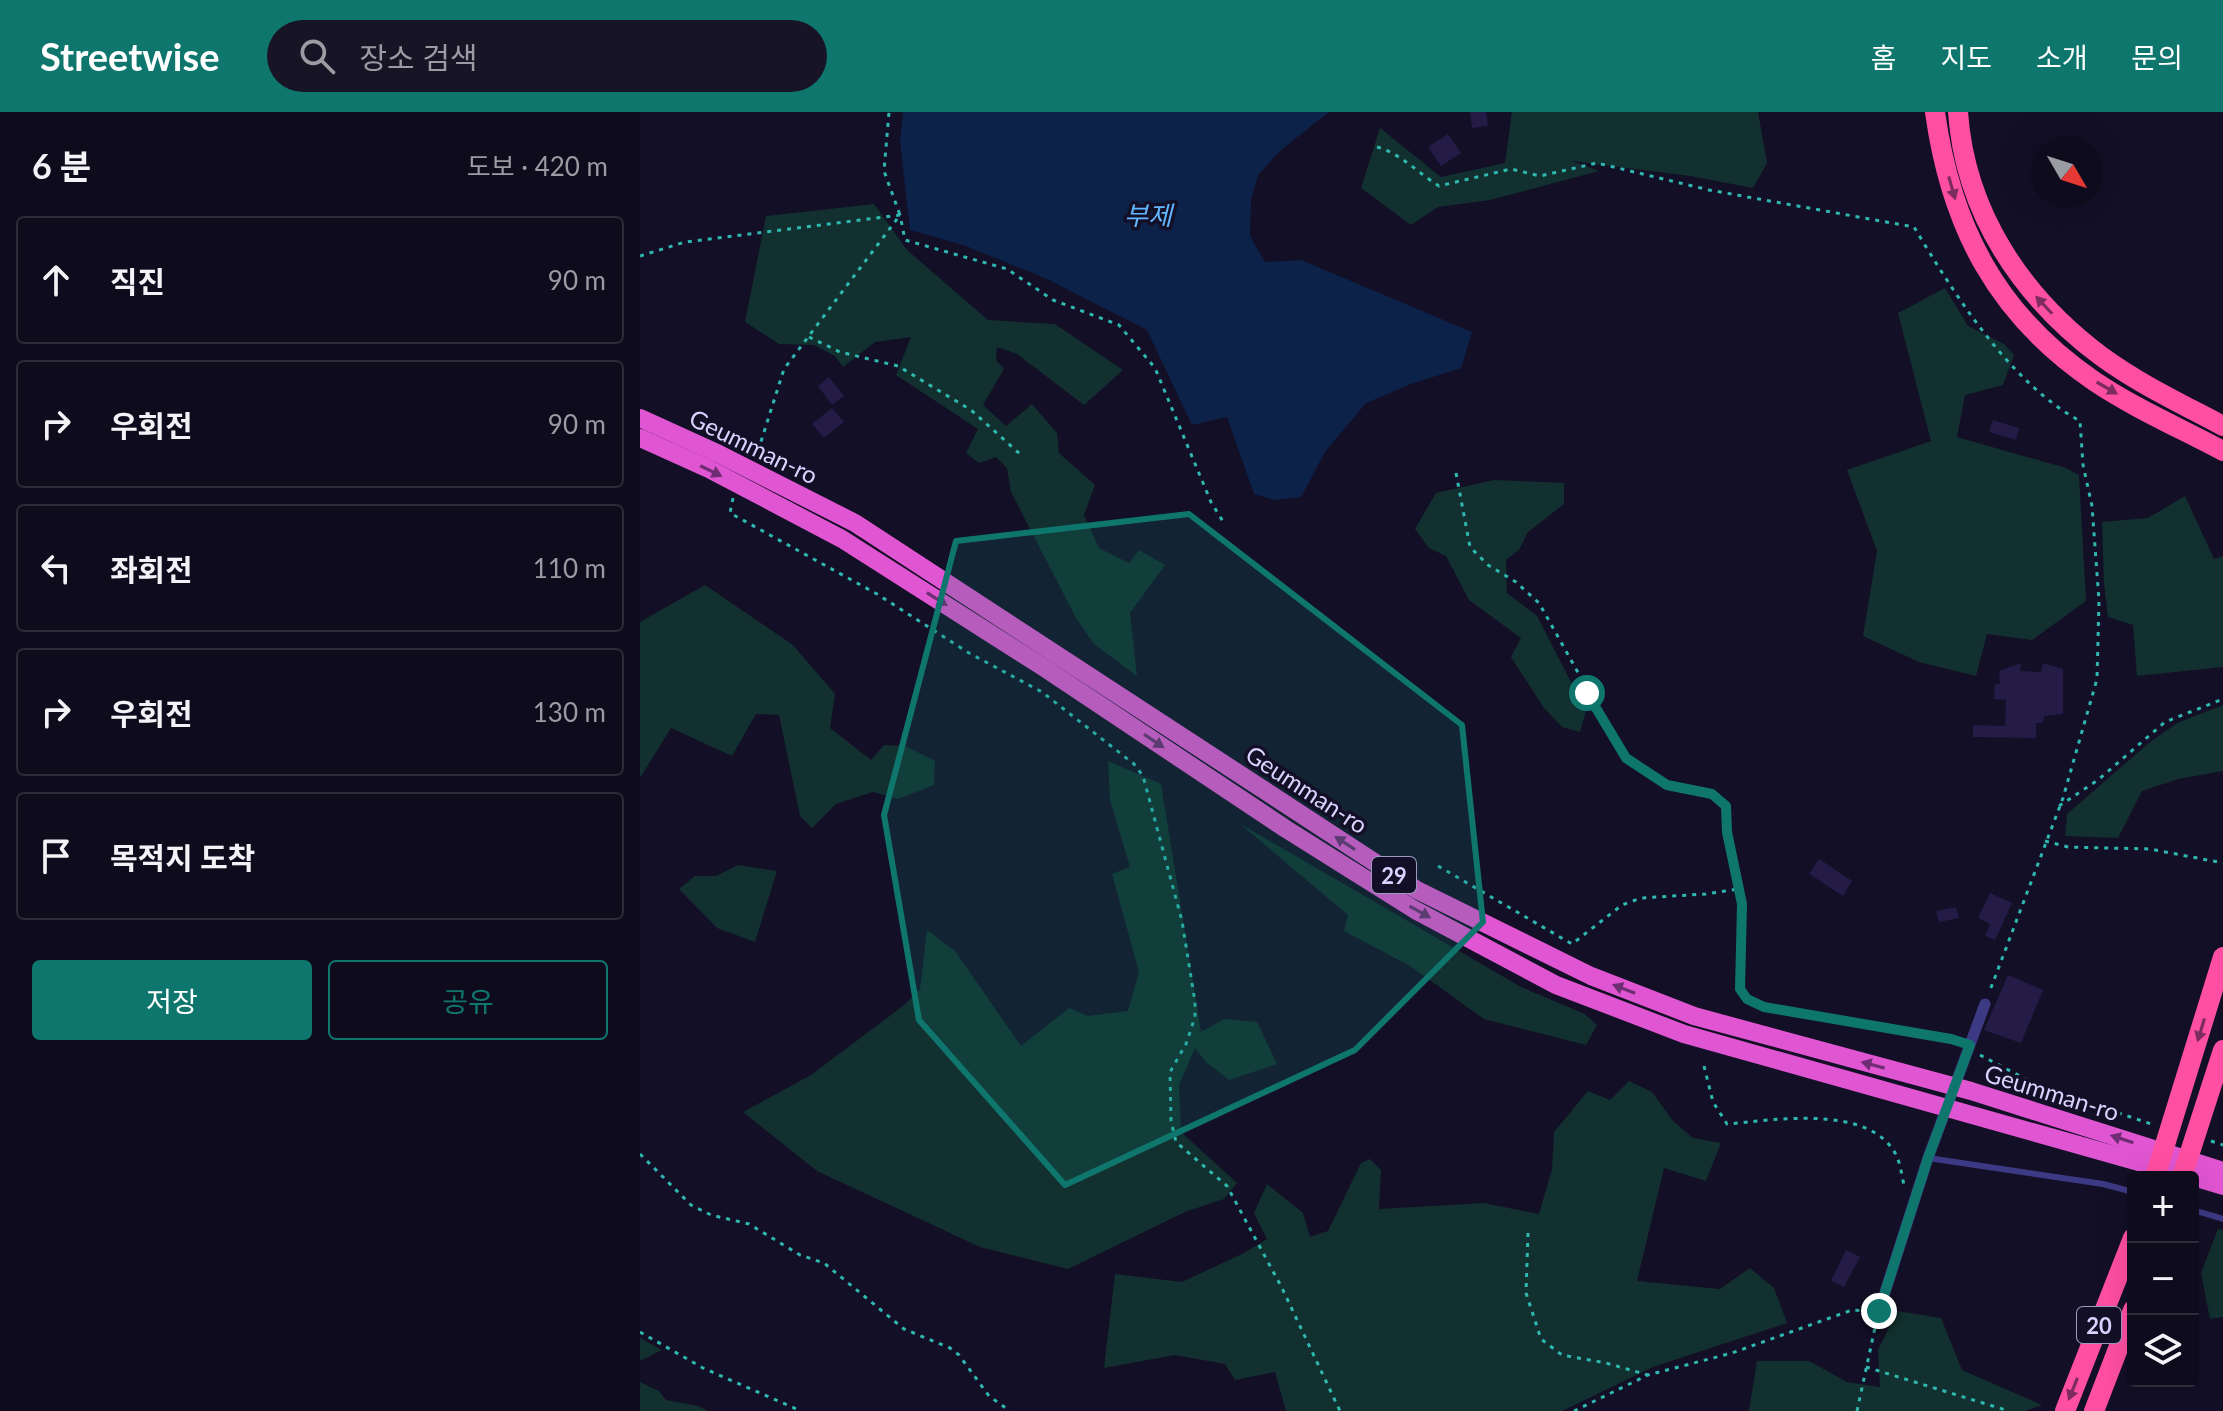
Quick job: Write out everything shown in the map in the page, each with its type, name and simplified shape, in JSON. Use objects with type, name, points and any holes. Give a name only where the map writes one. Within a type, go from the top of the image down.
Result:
[{"type":"highway","points":[[1935,112],[1940,148],[1974,249],[1994,284],[2024,322],[2095,381],[2223,451]]},
{"type":"highway","points":[[1958,112],[1959,132],[1972,187],[1990,231],[2011,266],[2043,305],[2103,357],[2223,426]]},
{"type":"highway","name":"Geumman-ro","points":[[640,418],[855,523],[1417,890],[1591,976],[1694,1016],[1971,1091],[2223,1171]]},
{"type":"highway","name":"Geumman-ro","points":[[640,438],[709,469],[842,539],[1043,667],[1299,838],[1415,910],[1556,985],[1684,1034],[2171,1171]]},
{"type":"highway","points":[[2157,1171],[2223,957]]},
{"type":"highway","points":[[2184,1171],[2213,1100],[2223,1050]]},
{"type":"highway","name":"Geumman-ro","points":[[2199,1179],[2223,1186]]},
{"type":"highway","name":"20","points":[[2065,1411],[2131,1243]]},
{"type":"highway","name":"20","points":[[2094,1411],[2131,1315]]},
{"type":"street","points":[[1879,1311],[1934,1140],[1985,1004]]},
{"type":"lane","points":[[1928,1158],[2103,1184],[2127,1190]]},
{"type":"lane","points":[[2199,1212],[2223,1219]]},
{"type":"path","points":[[889,112],[884,171],[900,215],[905,240],[1007,269],[1053,300],[1119,325],[1155,368],[1211,502],[1224,523]]},
{"type":"path","points":[[1377,147],[1394,152],[1413,170],[1439,186],[1511,169],[1540,176],[1597,163],[1709,190],[1914,227],[1954,294],[2001,353],[2056,408],[2080,421],[2083,465],[2092,506],[2099,601],[2097,679],[2059,806],[1985,1004]]},
{"type":"path","points":[[640,256],[685,242],[900,215]]},
{"type":"path","points":[[758,451],[784,369],[900,215]]},
{"type":"path","points":[[809,337],[840,352],[898,366],[971,410],[1020,454]]},
{"type":"path","points":[[1456,473],[1470,547],[1488,565],[1516,582],[1539,603],[1626,758],[1667,785],[1712,794],[1726,806],[1727,832],[1742,904],[1740,989],[1747,999],[1764,1007],[1951,1039],[1970,1045],[1986,1060],[2039,1086],[2166,1128]]},
{"type":"path","points":[[734,496],[730,513],[877,594],[969,653],[1042,692],[1134,764],[1143,776],[1182,921],[1195,1002],[1195,1017],[1186,1044],[1170,1072],[1171,1121],[1176,1142],[1227,1186],[1282,1288],[1340,1411]]},
{"type":"path","points":[[2059,806],[2098,780],[2165,722],[2223,699]]},
{"type":"path","points":[[2045,841],[2068,847],[2150,849],[2223,863]]},
{"type":"path","points":[[1438,866],[1572,944],[1622,905],[1641,898],[1738,889]]},
{"type":"path","points":[[1704,1066],[1713,1102],[1727,1124],[1816,1117],[1872,1130],[1896,1153],[1910,1212]]},
{"type":"path","points":[[2209,1141],[2223,1145]]},
{"type":"path","points":[[640,1154],[691,1205],[711,1215],[749,1224],[800,1255],[824,1263],[904,1329],[950,1348],[959,1355],[989,1396],[1010,1411]]},
{"type":"path","points":[[1528,1233],[1526,1293],[1541,1339],[1562,1355],[1648,1375]]},
{"type":"path","points":[[1574,1411],[1648,1375],[1732,1353],[1852,1310],[1879,1311],[1857,1411]]},
{"type":"path","points":[[640,1332],[703,1368],[801,1411]]},
{"type":"path","points":[[1866,1367],[2009,1411]]},
{"type":"highlighted area","points":[[1189,514],[1462,725],[1483,922],[1355,1050],[1065,1185],[919,1020],[884,815],[956,541]]},
{"type":"green space","points":[[1512,112],[1758,112],[1767,163],[1753,188],[1690,176],[1572,161],[1599,171],[1490,200],[1438,207],[1411,225],[1361,188],[1380,128],[1441,177],[1505,163]]},
{"type":"green space","points":[[874,204],[907,250],[988,320],[1055,324],[1123,370],[1084,405],[1017,354],[997,347],[996,360],[1004,369],[983,405],[1006,426],[1032,404],[1057,433],[1059,453],[1095,485],[1084,515],[1099,548],[1129,563],[1139,550],[1165,565],[1130,613],[1137,676],[1094,644],[1076,618],[1011,492],[1007,468],[996,457],[979,463],[966,453],[978,429],[896,375],[911,337],[875,342],[843,367],[835,356],[814,345],[779,344],[745,322],[766,216]]},
{"type":"green space","points":[[1945,288],[1968,326],[2004,344],[2014,355],[2003,385],[1965,395],[1957,437],[2066,468],[2079,475],[2086,601],[2032,640],[1987,634],[1976,676],[1919,662],[1863,636],[1877,551],[1847,470],[1931,441],[1898,313]]},
{"type":"green space","points":[[1494,480],[1564,483],[1564,504],[1528,532],[1519,550],[1506,560],[1507,593],[1537,616],[1586,711],[1580,732],[1562,727],[1544,708],[1511,657],[1521,638],[1469,600],[1446,556],[1429,548],[1415,529],[1436,493]]},
{"type":"green space","points":[[2185,496],[2214,559],[2223,556],[2223,667],[2137,676],[2133,625],[2108,617],[2102,522],[2148,518]]},
{"type":"green space","points":[[705,585],[793,645],[835,694],[830,728],[871,760],[884,745],[905,746],[935,761],[934,785],[898,799],[873,792],[836,804],[812,828],[800,816],[779,715],[756,714],[732,756],[671,728],[640,778],[640,622]]},
{"type":"green space","points":[[2223,705],[2223,771],[2178,779],[2142,791],[2118,838],[2065,836],[2067,814],[2149,743],[2177,723]]},
{"type":"green space","points":[[1108,761],[1161,784],[1201,1032],[1224,1019],[1257,1022],[1277,1064],[1229,1080],[1207,1063],[1195,1048],[1179,1085],[1181,1132],[1237,1183],[1224,1199],[1185,1212],[1068,1269],[980,1247],[817,1171],[743,1112],[811,1075],[903,1006],[920,989],[927,930],[955,951],[1021,1046],[1069,1008],[1088,1016],[1128,1011],[1139,972],[1112,874],[1130,867],[1110,800]]},
{"type":"green space","points":[[1239,823],[1521,987],[1585,1014],[1597,1025],[1586,1045],[1484,1019],[1410,966],[1344,931],[1348,915]]},
{"type":"green space","points":[[738,865],[777,871],[755,942],[717,928],[679,889],[695,876],[716,876]]},
{"type":"green space","points":[[1629,1081],[1652,1092],[1673,1121],[1693,1138],[1721,1143],[1706,1181],[1664,1168],[1637,1281],[1720,1289],[1750,1268],[1774,1288],[1787,1323],[1653,1367],[1562,1411],[1286,1411],[1275,1372],[1235,1380],[1225,1364],[1175,1355],[1104,1368],[1115,1274],[1182,1282],[1244,1253],[1267,1239],[1254,1213],[1267,1184],[1303,1213],[1310,1237],[1328,1231],[1361,1163],[1370,1159],[1381,1170],[1379,1209],[1484,1203],[1539,1214],[1552,1169],[1554,1132],[1588,1091],[1610,1100]]},
{"type":"green space","points":[[2218,1229],[2223,1230],[2223,1317],[2210,1319],[2201,1273]]},
{"type":"green space","points":[[1897,1311],[1941,1318],[1962,1370],[2042,1405],[2025,1411],[1749,1411],[1757,1361],[1809,1361],[1847,1382],[1880,1387],[1878,1350]]},
{"type":"green space","points":[[640,1338],[662,1350],[640,1361]]},
{"type":"green space","points":[[640,1382],[659,1391],[666,1400],[708,1411],[640,1411]]},
{"type":"water","name":"부제","points":[[903,112],[1329,112],[1281,150],[1258,175],[1251,200],[1250,236],[1265,262],[1301,260],[1472,332],[1461,368],[1366,403],[1325,452],[1301,497],[1274,500],[1254,494],[1227,417],[1192,425],[1147,330],[1047,279],[966,246],[910,230],[900,141]]},
{"type":"building","points":[[1470,112],[1486,112],[1488,126],[1472,128]]},
{"type":"building","points":[[1448,134],[1461,153],[1441,166],[1428,147]]},
{"type":"building","points":[[829,377],[844,396],[832,405],[818,386]]},
{"type":"building","points":[[832,408],[844,422],[824,438],[812,424]]},
{"type":"building","points":[[1993,420],[2019,428],[2016,440],[1989,432]]},
{"type":"building","points":[[2021,663],[2020,671],[2041,672],[2043,663],[2063,669],[2063,714],[2044,716],[2043,723],[2036,723],[2036,738],[1973,737],[1973,725],[2005,726],[2006,700],[1994,699],[1995,684],[2000,684],[1999,671]]},
{"type":"building","points":[[1819,859],[1852,881],[1843,896],[1809,874]]},
{"type":"building","points":[[1990,893],[2012,903],[1995,940],[1985,936],[1990,924],[1978,918]]},
{"type":"building","points":[[1956,907],[1959,918],[1939,922],[1936,911]]},
{"type":"building","points":[[2008,975],[2043,990],[2021,1043],[1984,1030]]},
{"type":"building","points":[[1846,1250],[1860,1257],[1844,1287],[1831,1281]]},
{"type":"route","points":[[1587,693],[1626,758],[1667,785],[1712,794],[1726,806],[1727,832],[1742,904],[1740,989],[1747,999],[1764,1007],[1951,1039],[1970,1045],[1928,1158],[1879,1311]]}]
